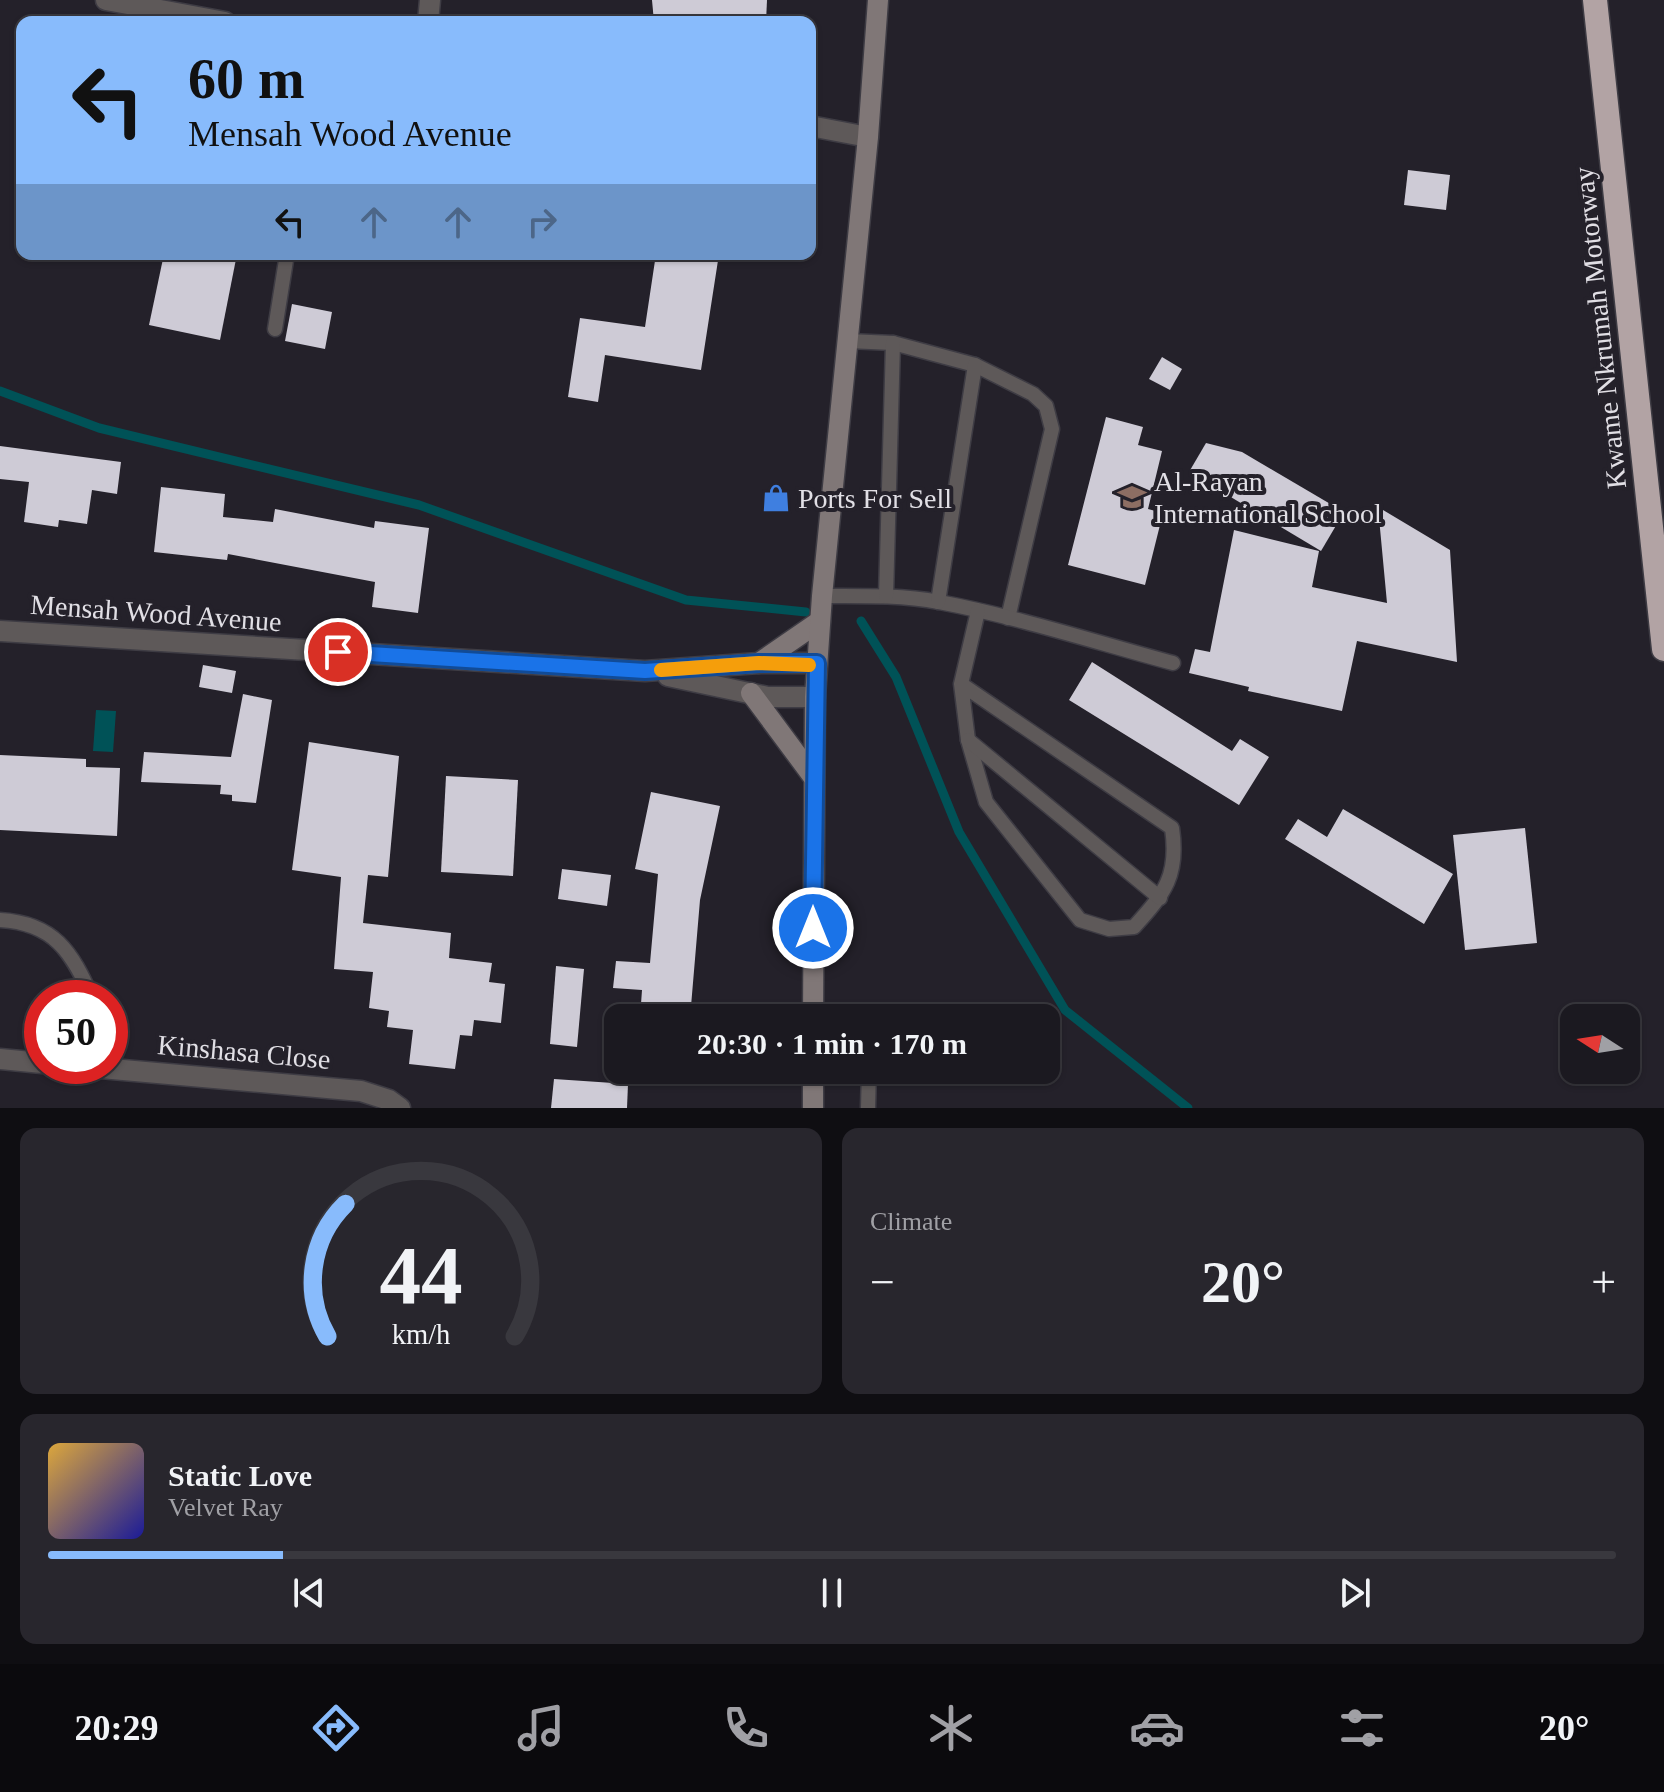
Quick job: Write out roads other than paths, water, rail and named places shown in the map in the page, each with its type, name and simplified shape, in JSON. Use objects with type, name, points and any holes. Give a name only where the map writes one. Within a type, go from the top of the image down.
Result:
[{"type":"highway","name":"Kwame Nkrumah Motorway","points":[[1595,0],[1664,649]]},
{"type":"main road","points":[[813,1004],[817,663],[868,137],[878,0]]},
{"type":"main road","points":[[759,663],[820,621]]},
{"type":"main road","points":[[751,693],[814,778]]},
{"type":"main road","points":[[813,1084],[813,1108]]},
{"type":"street","points":[[106,0],[193,16]]},
{"type":"street","points":[[816,127],[868,137]]},
{"type":"street","name":"Mensah Wood Avenue","points":[[0,631],[645,671],[759,663],[817,663]]},
{"type":"street","name":"Mensah Wood Avenue","points":[[645,671],[768,697],[815,697]]},
{"type":"street","points":[[0,1059],[24,1061]]},
{"type":"street","name":"Kinshasa Close","points":[[128,1069],[361,1091],[389,1100],[400,1108]]},
{"type":"lane","points":[[275,329],[286,260]]},
{"type":"lane","points":[[848,341],[893,343],[975,365],[1033,394],[1046,406],[1052,429],[1008,618]]},
{"type":"lane","points":[[886,596],[893,343]]},
{"type":"lane","points":[[938,602],[975,365]]},
{"type":"lane","points":[[822,596],[886,596],[938,602],[1173,663]]},
{"type":"lane","points":[[961,684],[1172,828],[1176,858],[1160,898],[1134,927],[1109,929],[1080,920],[986,802],[968,740],[961,684],[978,611]]},
{"type":"lane","points":[[968,740],[1160,898]]},
{"type":"lane","points":[[0,920],[25,921],[50,933],[77,964],[84,980]]},
{"type":"lane","points":[[868,1108],[869,1084]]},
{"type":"water","points":[[96,710],[116,711],[113,752],[93,751]]},
{"type":"waterway","points":[[0,391],[99,428],[419,505],[686,600],[806,612]]},
{"type":"waterway","points":[[861,621],[896,677],[959,832],[1065,1010],[1188,1108]]},
{"type":"place","name":"Al-Rayan International School","points":[[1132,497]]},
{"type":"place","name":"Ports For Sell","points":[[776,498]]}]
